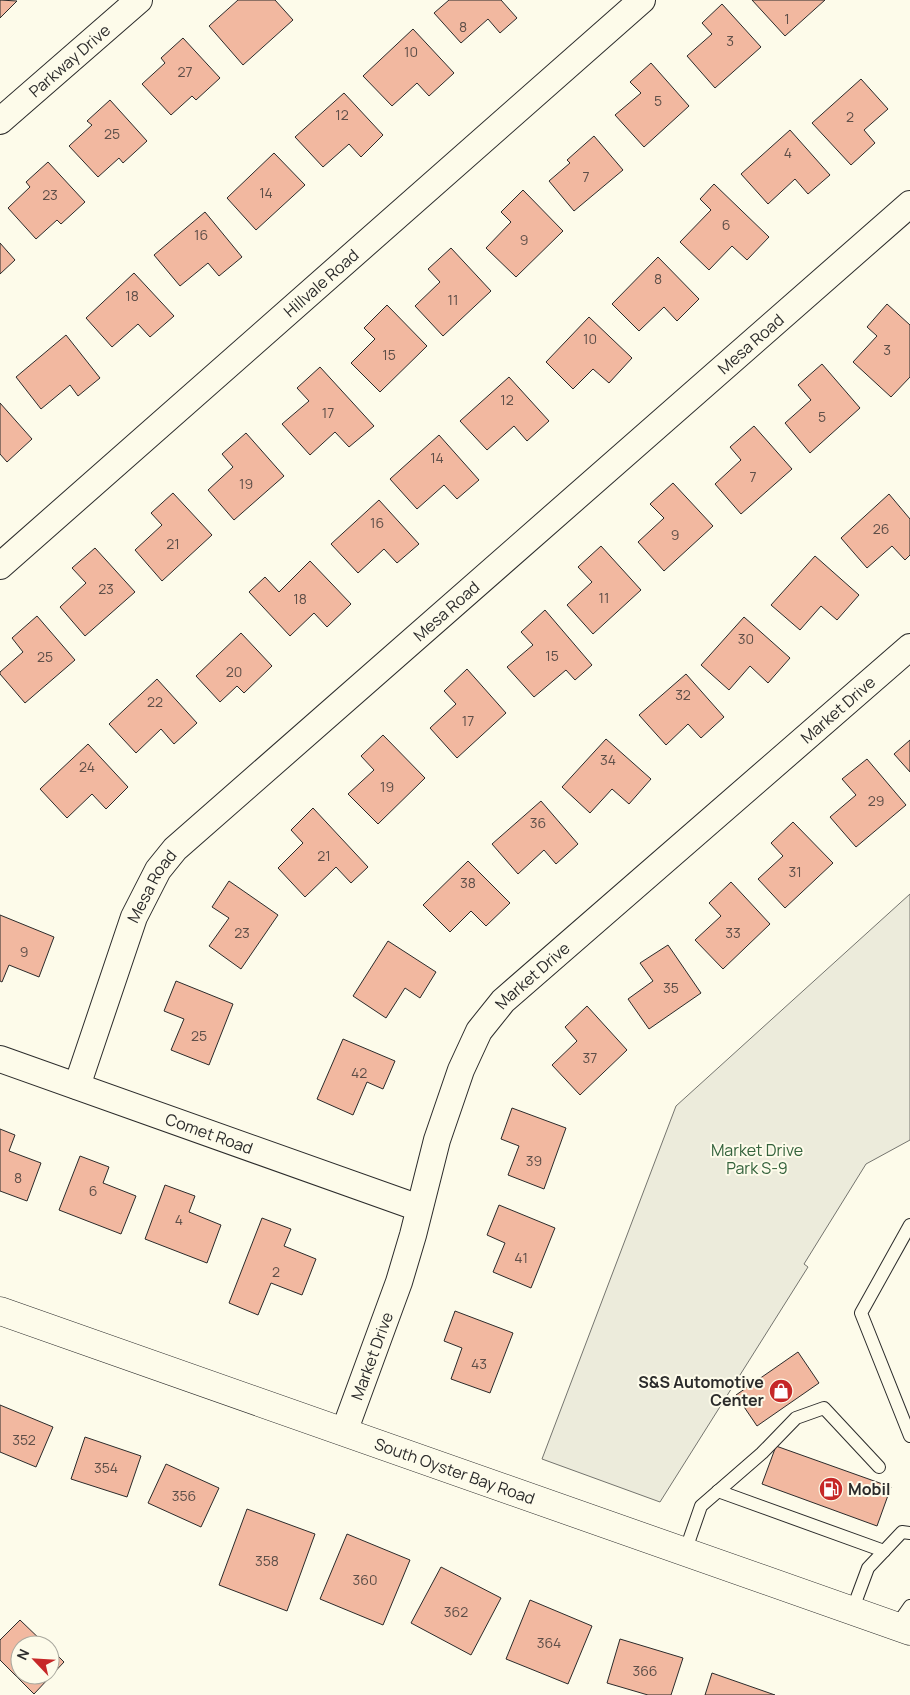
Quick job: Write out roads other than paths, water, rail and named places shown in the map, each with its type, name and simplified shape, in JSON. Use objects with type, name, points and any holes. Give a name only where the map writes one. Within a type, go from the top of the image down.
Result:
[{"type":"main road","name":"South Oyster Bay Road","points":[[0,1311],[852,1611],[906,1621]]},
{"type":"street","name":"Parkway Drive","points":[[0,121],[139,0]]},
{"type":"street","name":"Hillvale Road","points":[[0,566],[642,0]]},
{"type":"street","name":"Mesa Road","points":[[77,1086],[134,917],[158,870],[175,849],[910,204]]},
{"type":"street","name":"Market Drive","points":[[344,1432],[399,1282],[437,1140],[461,1070],[479,1031],[504,1001],[910,646]]},
{"type":"street","name":"Comet Road","points":[[0,1058],[419,1208]]},
{"type":"lane","points":[[910,1225],[861,1313],[910,1436]]},
{"type":"lane","points":[[685,1552],[701,1506],[762,1453],[796,1418],[824,1408],[878,1468]]},
{"type":"lane","points":[[718,1491],[884,1551]]},
{"type":"lane","points":[[852,1611],[868,1568],[902,1532],[910,1533]]},
{"type":"place","name":"S&S Automotive Center","points":[[781,1391]]},
{"type":"place","name":"Mobil","points":[[831,1489]]},
{"type":"park label","name":"Market Drive Park S-9","points":[[757,1159]]}]
